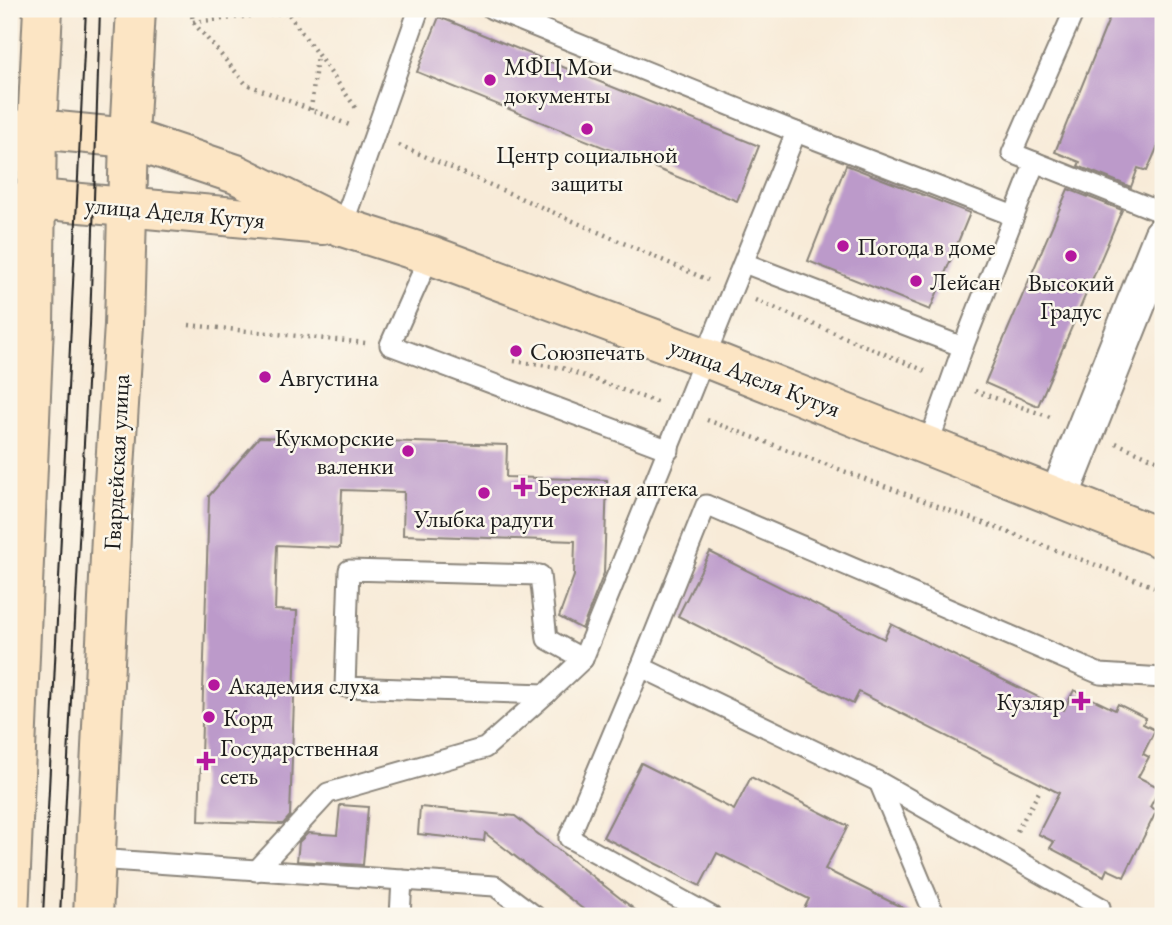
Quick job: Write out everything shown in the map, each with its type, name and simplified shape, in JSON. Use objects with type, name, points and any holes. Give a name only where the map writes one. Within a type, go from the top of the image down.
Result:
[{"type":"main road","points":[[9,916],[33,352],[23,202],[23,129],[43,9]]},
{"type":"main road","name":"Гвардейская улица","points":[[93,916],[124,325],[128,138],[136,9]]},
{"type":"main road","name":"улица Аделя Кутуя","points":[[23,129],[128,138],[236,174],[342,227],[430,256],[706,358],[1163,539]]},
{"type":"main road","name":"улица Аделя Кутуя","points":[[23,202],[128,207],[342,227]]},
{"type":"street","points":[[1059,497],[1163,236]]},
{"type":"lane","points":[[342,227],[419,9]]},
{"type":"lane","points":[[492,9],[796,132],[1014,216]]},
{"type":"lane","points":[[1075,9],[1012,153],[1163,213]]},
{"type":"lane","points":[[256,871],[328,793],[485,748],[583,659],[796,132]]},
{"type":"lane","points":[[928,445],[1035,162]]},
{"type":"lane","points":[[430,256],[390,345],[669,450]]},
{"type":"lane","points":[[744,262],[963,347]]},
{"type":"lane","points":[[711,916],[569,838],[706,505],[1100,674],[1163,678]]},
{"type":"lane","points":[[546,695],[345,687],[349,570],[541,575],[547,639],[583,659]]},
{"type":"lane","points":[[641,667],[880,782],[1100,908],[1095,916]]},
{"type":"lane","points":[[880,782],[936,916]]},
{"type":"lane","points":[[96,859],[495,886],[535,916]]},
{"type":"lane","points":[[400,916],[402,880]]},
{"type":"path","points":[[191,9],[193,22],[246,84],[375,135]]},
{"type":"path","points":[[193,22],[320,9]]},
{"type":"path","points":[[286,11],[375,135]]},
{"type":"path","points":[[312,110],[317,54]]},
{"type":"path","points":[[562,368],[1163,590]]},
{"type":"path","points":[[1005,854],[1039,792]]},
{"type":"building","points":[[1113,9],[1163,9],[1163,134],[1147,171],[1138,168],[1131,187],[1078,166],[1080,162],[1055,152]]},
{"type":"building","points":[[439,17],[759,146],[737,201],[417,72]]},
{"type":"building","points":[[846,165],[970,213],[930,310],[808,261]]},
{"type":"building","points":[[1068,189],[1122,210],[1038,406],[985,383]]},
{"type":"building","points":[[259,437],[507,445],[506,477],[607,480],[604,573],[582,629],[559,617],[574,576],[575,541],[403,535],[404,492],[342,490],[340,548],[277,545],[275,610],[297,611],[290,816],[283,824],[199,821],[209,496]]},
{"type":"building","points":[[710,552],[884,639],[891,624],[1064,710],[1074,690],[1115,710],[1118,704],[1146,718],[1143,724],[1155,730],[1143,754],[1149,757],[1138,777],[1160,788],[1150,807],[1157,810],[1124,877],[1107,869],[1104,876],[1050,848],[1054,842],[1038,834],[1059,793],[859,692],[853,704],[678,616]]},
{"type":"building","points":[[641,763],[734,810],[751,777],[848,826],[825,869],[919,916],[800,916],[809,899],[717,853],[700,886],[603,837]]},
{"type":"building","points":[[340,805],[368,807],[363,865],[297,861],[299,842],[308,833],[337,835]]},
{"type":"building","points":[[420,807],[515,816],[643,916],[592,916],[485,833],[484,841],[418,834]]},
{"type":"tram line","points":[[43,916],[86,9]]},
{"type":"tram line","points":[[60,916],[90,325],[100,9]]},
{"type":"place","name":"МФЦ Мои документы","points":[[490,80]]},
{"type":"place","name":"Центр социальной защиты","points":[[587,129]]},
{"type":"place","name":"Погода в доме","points":[[843,246]]},
{"type":"place","name":"Высокий Градус","points":[[1071,256]]},
{"type":"place","name":"Лейсан","points":[[916,281]]},
{"type":"place","name":"Союзпечать","points":[[516,351]]},
{"type":"place","name":"Августина","points":[[265,377]]},
{"type":"place","name":"Кукморские валенки","points":[[408,451]]},
{"type":"place","name":"Бережная аптека","points":[[523,487]]},
{"type":"place","name":"Улыбка радуги","points":[[484,493]]},
{"type":"place","name":"Академия слуха","points":[[214,685]]},
{"type":"place","name":"Кузляр","points":[[1081,701]]},
{"type":"place","name":"Корд","points":[[209,717]]},
{"type":"place","name":"Государственная сеть","points":[[206,761]]}]
